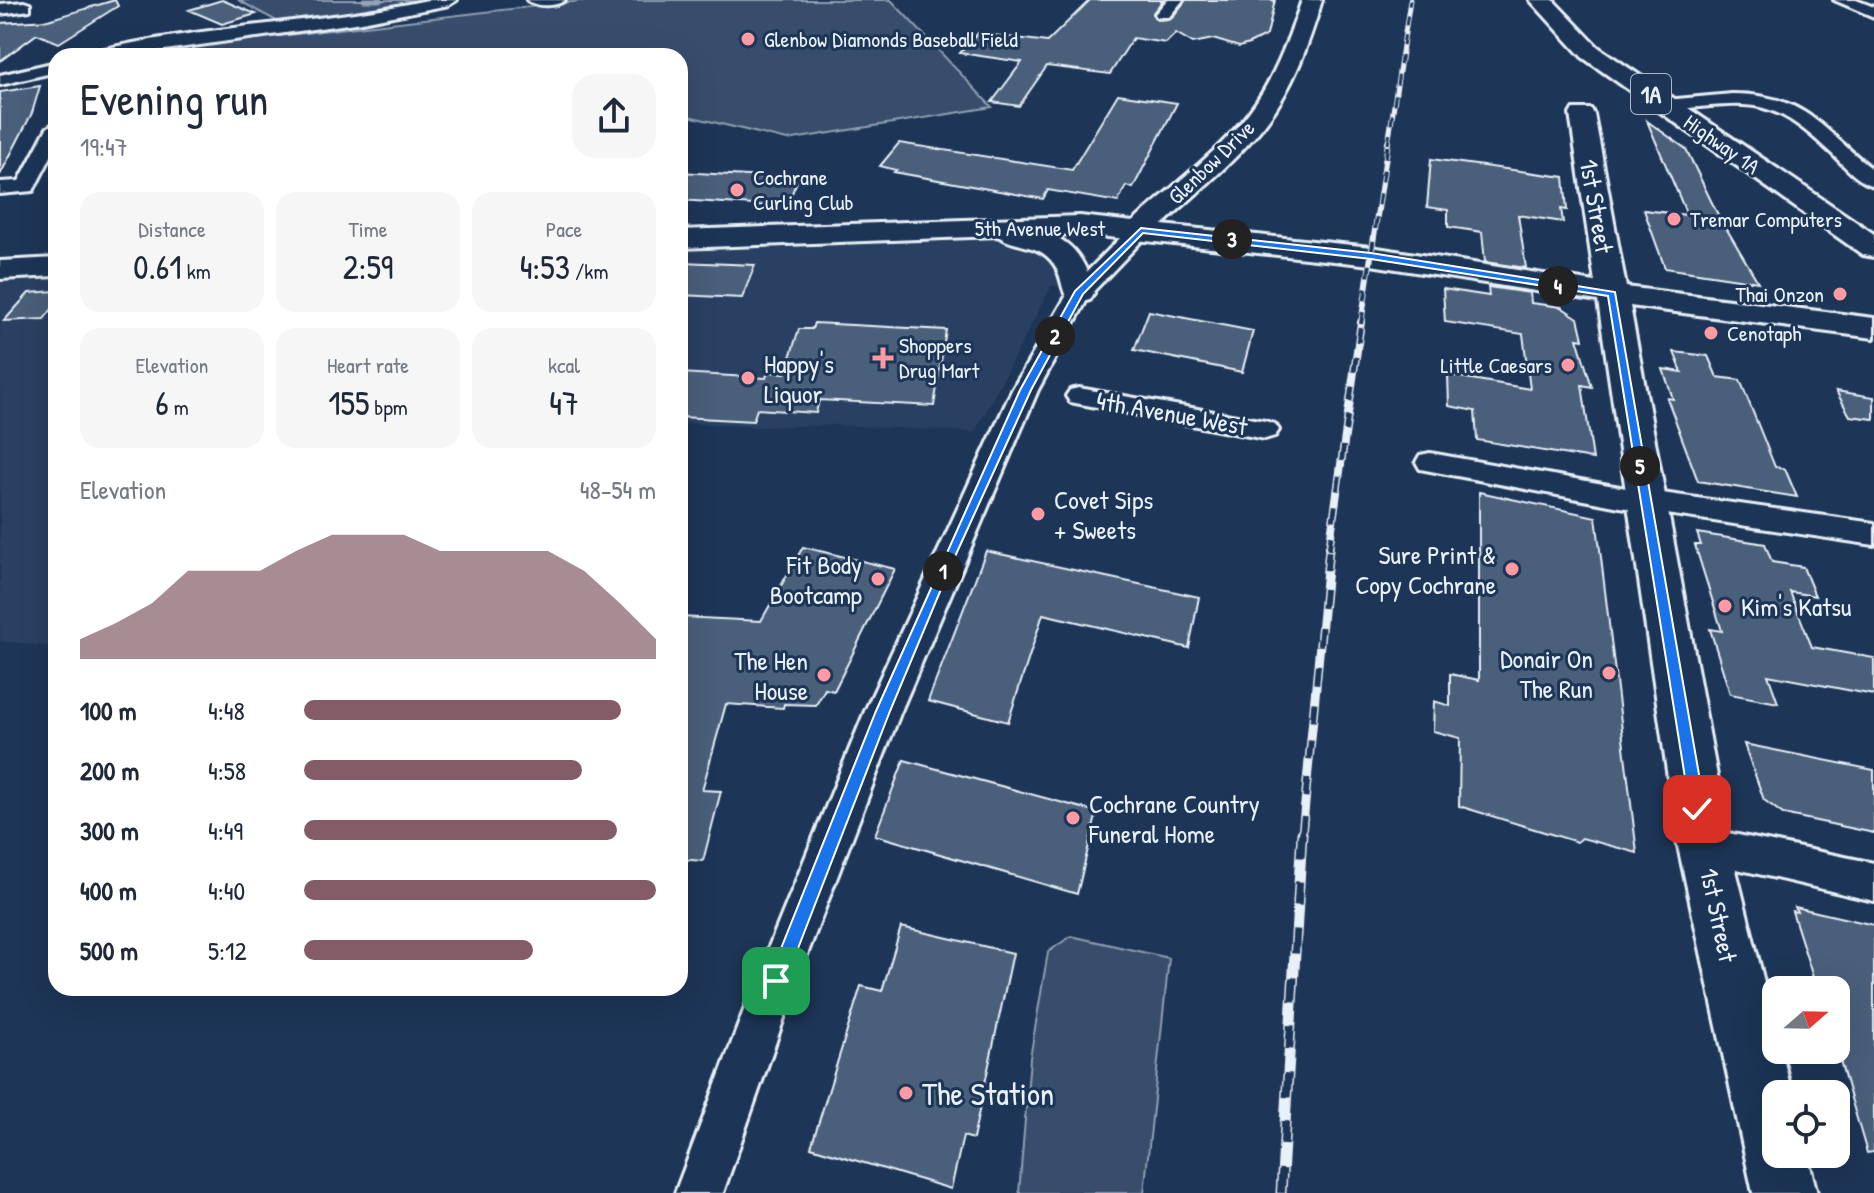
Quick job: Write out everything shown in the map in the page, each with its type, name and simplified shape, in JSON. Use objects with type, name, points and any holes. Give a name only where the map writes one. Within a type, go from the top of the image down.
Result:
[{"type":"main road","name":"Highway 1A","points":[[1541,0],[1590,52],[1680,104]]},
{"type":"main road","name":"Highway 1A","points":[[1548,0],[1680,104],[1869,240]]},
{"type":"street","points":[[140,48],[342,22],[449,0]]},
{"type":"street","points":[[535,0],[557,0]]},
{"type":"street","points":[[1163,14],[1175,0]]},
{"type":"street","name":"Glenbow Drive","points":[[1141,230],[1246,132],[1265,107],[1287,68],[1312,0]]},
{"type":"street","points":[[1842,0],[1874,12]]},
{"type":"street","points":[[0,9],[24,7]]},
{"type":"street","points":[[0,80],[48,69]]},
{"type":"street","points":[[1680,104],[1751,100],[1783,107],[1804,120],[1874,180]]},
{"type":"street","name":"1st Street","points":[[1582,114],[1704,846],[1785,1193]]},
{"type":"street","points":[[0,188],[26,187],[48,144]]},
{"type":"street","points":[[1207,168],[1202,197],[1208,210],[1267,242]]},
{"type":"street","name":"5th Avenue West","points":[[688,239],[1080,225],[1267,242],[1612,294],[1874,328]]},
{"type":"street","points":[[937,229],[998,232],[1039,239],[1066,257],[1076,273],[1079,293]]},
{"type":"street","points":[[699,1193],[776,981],[883,711],[1025,390],[1079,293],[1141,230]]},
{"type":"street","points":[[0,270],[48,267]]},
{"type":"street","name":"4th Avenue West","points":[[1079,396],[1265,430]]},
{"type":"street","points":[[1430,462],[1646,501],[1874,534]]},
{"type":"street","points":[[1704,846],[1874,882]]},
{"type":"shaded area","points":[[238,0],[428,0],[282,24]]},
{"type":"shaded area","points":[[588,0],[891,0],[992,107],[787,140],[688,116],[688,48],[194,46]]},
{"type":"shaded area","points":[[937,229],[1039,239],[1079,293],[1052,285],[975,432],[834,425],[762,427],[688,423],[688,240]]},
{"type":"shaded area","points":[[48,266],[48,646],[0,641],[0,268]]},
{"type":"shaded area","points":[[1071,936],[1169,958],[1144,1193],[1019,1193],[1030,1058],[1048,952]]},
{"type":"building","points":[[115,0],[118,6],[59,43],[37,34],[0,61],[0,23],[48,20]]},
{"type":"building","points":[[222,0],[256,14],[222,24],[189,10]]},
{"type":"building","points":[[1090,0],[1163,0],[1152,14],[1157,20],[1171,19],[1186,0],[1275,0],[1267,35],[1249,44],[1239,47],[1213,39],[1193,43],[1176,33],[1166,43],[1133,38],[1110,74],[1047,66],[1019,106],[992,102],[1022,62],[960,53],[978,33],[1047,42]]},
{"type":"building","points":[[40,86],[32,113],[0,175],[0,92]]},
{"type":"building","points":[[1118,94],[1177,103],[1133,188],[1126,186],[1118,202],[1048,190],[1043,199],[894,172],[896,170],[880,166],[899,143],[1072,170]]},
{"type":"building","points":[[1647,121],[1686,149],[1716,211],[1758,282],[1665,268],[1644,210],[1687,215]]},
{"type":"building","points":[[1431,159],[1564,177],[1567,210],[1561,209],[1563,222],[1518,215],[1526,268],[1485,262],[1482,232],[1448,227],[1448,210],[1427,207]]},
{"type":"building","name":"Cochrane Curling Club","points":[[688,172],[798,179],[786,207],[688,201]]},
{"type":"building","points":[[688,262],[755,265],[742,298],[688,295]]},
{"type":"building","points":[[1488,287],[1530,293],[1531,303],[1561,307],[1578,318],[1583,339],[1577,338],[1592,387],[1582,385],[1593,459],[1477,440],[1475,411],[1449,406],[1448,375],[1530,389],[1523,334],[1445,322],[1443,289],[1489,296]]},
{"type":"building","points":[[48,292],[48,314],[44,319],[4,321],[29,293]]},
{"type":"building","points":[[1149,311],[1253,331],[1242,372],[1134,350]]},
{"type":"building","points":[[814,323],[946,330],[934,406],[819,400],[816,413],[757,409],[753,421],[688,417],[688,373],[766,378],[768,372],[785,373],[799,329],[812,329]]},
{"type":"building","points":[[1674,352],[1708,356],[1717,377],[1740,380],[1775,467],[1785,469],[1797,497],[1698,481],[1667,398],[1673,399],[1663,369],[1682,372]]},
{"type":"building","points":[[1836,391],[1874,397],[1874,419],[1850,416]]},
{"type":"building","points":[[1479,492],[1596,517],[1637,853],[1582,838],[1577,842],[1459,806],[1460,738],[1433,731],[1434,701],[1450,706],[1450,674],[1479,680]]},
{"type":"building","points":[[1697,533],[1765,544],[1772,562],[1803,567],[1815,596],[1790,592],[1812,647],[1874,658],[1874,695],[1768,675],[1778,703],[1730,694],[1710,629],[1722,631],[1695,545],[1701,545]]},
{"type":"building","points":[[803,547],[895,569],[834,691],[825,689],[816,705],[784,704],[783,708],[726,704],[702,790],[721,791],[703,861],[688,860],[688,617],[761,621]]},
{"type":"building","points":[[986,551],[1199,597],[1189,648],[1043,614],[1008,722],[928,701]]},
{"type":"building","points":[[1744,744],[1874,770],[1874,833],[1783,814],[1764,800]]},
{"type":"building","points":[[904,760],[1097,812],[1077,894],[875,835]]},
{"type":"building","points":[[1795,907],[1874,925],[1874,1152],[1867,1153],[1850,1095],[1850,1080],[1846,1080],[1841,1064],[1850,1064],[1850,976],[1813,976],[1792,911],[1797,912]]},
{"type":"building","name":"The Station","points":[[901,927],[1013,953],[973,1139],[963,1136],[951,1189],[811,1147],[861,986],[882,991]]},
{"type":"waterway","points":[[364,0],[381,0]]},
{"type":"railway","points":[[1388,144],[1410,0]]},
{"type":"railway","points":[[1361,324],[1388,142]]},
{"type":"railway","points":[[1329,550],[1361,322]]},
{"type":"railway","points":[[1302,835],[1329,548]]},
{"type":"railway","points":[[1281,1193],[1302,833]]},
{"type":"place","name":"Glenbow Diamonds Baseball Field","points":[[748,39]]},
{"type":"place","name":"Cochrane Curling Club","points":[[737,190]]},
{"type":"place","name":"Tremar Computers","points":[[1674,219]]},
{"type":"place","name":"Thai Onzon","points":[[1840,294]]},
{"type":"place","name":"Cenotaph","points":[[1711,333]]},
{"type":"place","name":"Shoppers Drug Mart","points":[[883,358]]},
{"type":"place","name":"Little Caesars","points":[[1568,365]]},
{"type":"place","name":"Happy's Liquor","points":[[748,378]]},
{"type":"place","name":"Covet Sips + Sweets","points":[[1038,514]]},
{"type":"place","name":"Sure Print & Copy Cochrane","points":[[1512,569]]},
{"type":"place","name":"Fit Body Bootcamp","points":[[878,579]]},
{"type":"place","name":"Kim's Katsu","points":[[1725,606]]},
{"type":"place","name":"Donair On The Run","points":[[1609,673]]},
{"type":"place","name":"The Hen House","points":[[824,675]]},
{"type":"place","name":"Cochrane Country Funeral Home","points":[[1073,818]]},
{"type":"place","name":"The Station","points":[[906,1093]]},
{"type":"route","points":[[776,981],[883,711],[1025,390],[1079,293],[1141,230],[1371,256],[1612,294],[1697,809]]}]
